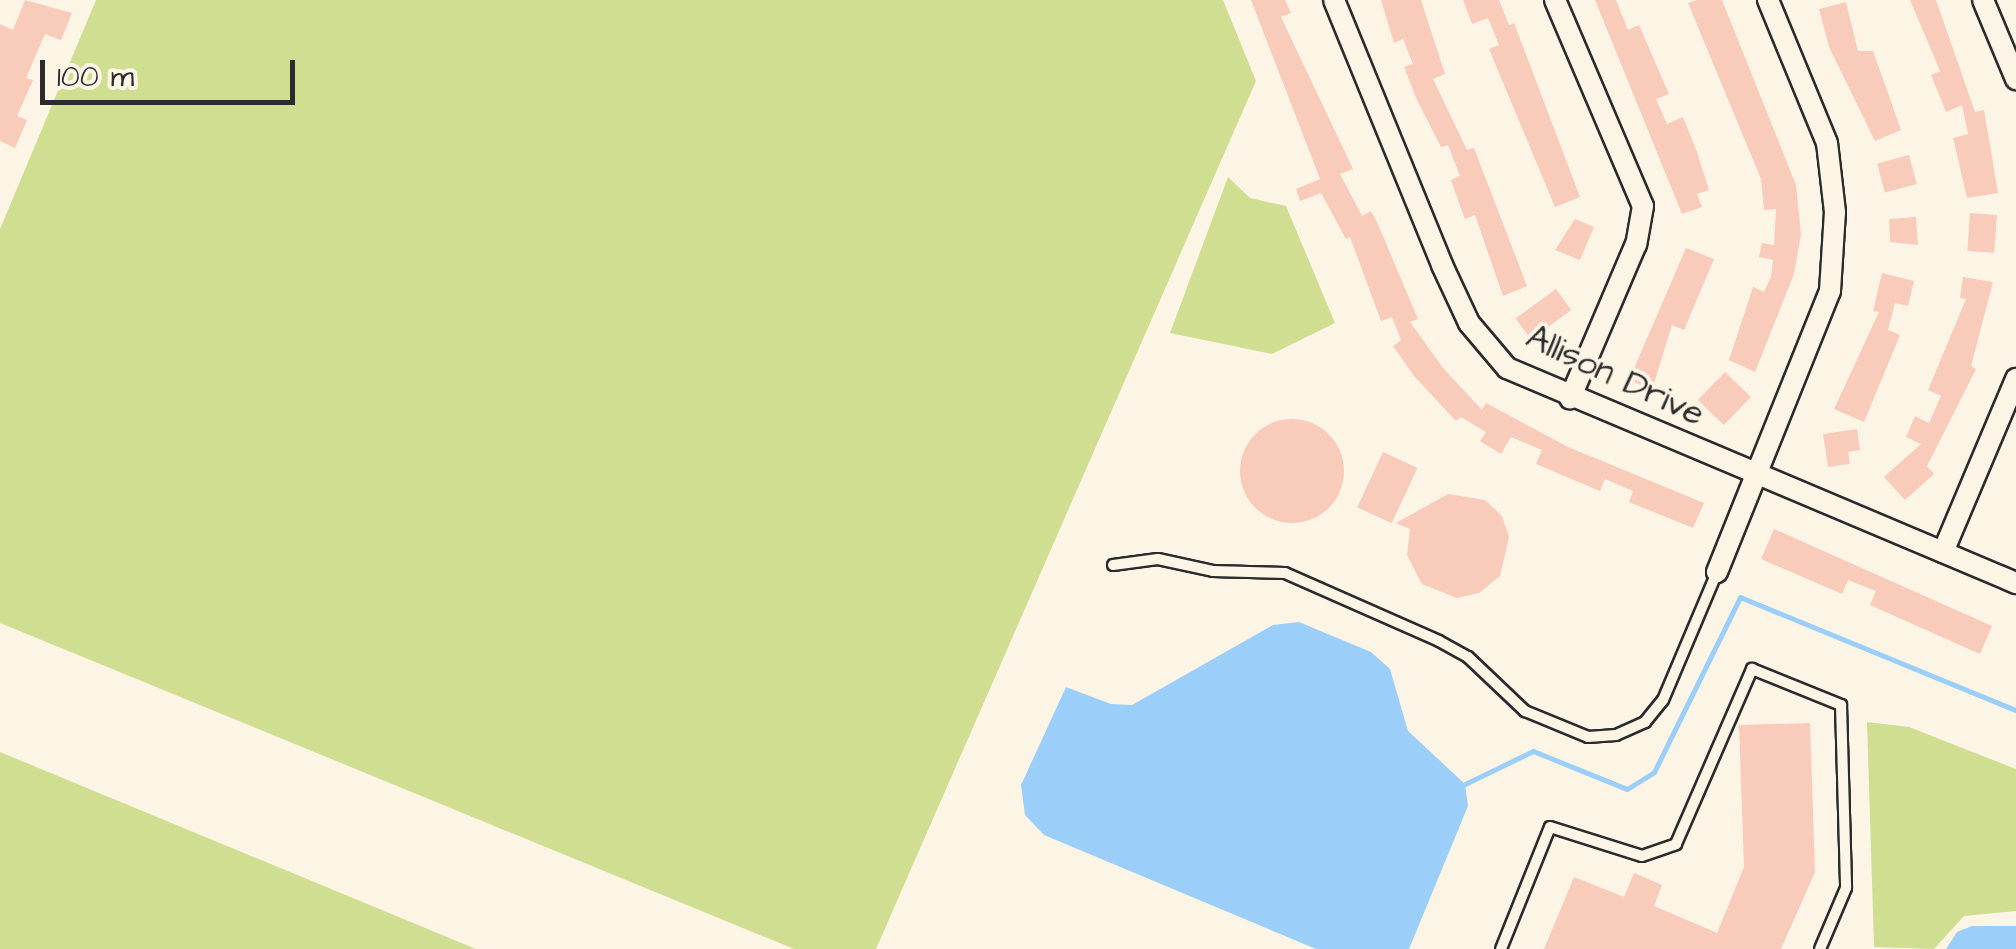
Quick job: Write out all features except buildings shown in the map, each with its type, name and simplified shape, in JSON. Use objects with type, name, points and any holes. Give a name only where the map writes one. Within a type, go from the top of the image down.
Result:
[{"type":"street","name":"Allison Drive","points":[[1334,0],[1469,323],[1507,368],[1570,400],[2016,583]]},
{"type":"street","points":[[1555,0],[1643,206],[1636,244],[1570,400]]},
{"type":"street","points":[[1717,572],[1830,291],[1835,212],[1827,143],[1768,0]]},
{"type":"street","points":[[1984,0],[2016,79]]},
{"type":"street","points":[[1942,552],[2016,379]]},
{"type":"lane","points":[[1112,565],[1158,559],[1213,571],[1285,574],[1439,641],[1468,657],[1525,710],[1588,737],[1616,736],[1645,722],[1663,700],[1717,572]]},
{"type":"lane","points":[[1501,949],[1550,827],[1642,856],[1676,844],[1752,669],[1842,704],[1846,888],[1820,949]]},
{"type":"green space","points":[[96,0],[1223,0],[1256,81],[876,949],[794,949],[0,623],[0,229]]},
{"type":"green space","points":[[1228,177],[1250,198],[1286,206],[1335,323],[1272,354],[1170,333]]},
{"type":"green space","points":[[1867,722],[1909,727],[2016,769],[2016,911],[1964,916],[1934,949],[1874,947]]},
{"type":"green space","points":[[0,752],[476,949],[0,949]]},
{"type":"water","points":[[1299,622],[1371,652],[1390,669],[1408,731],[1465,784],[1468,806],[1409,949],[1316,949],[1044,835],[1025,815],[1021,785],[1066,687],[1111,704],[1132,705],[1273,625]]},
{"type":"water","points":[[1972,926],[2016,926],[2016,949],[1946,949],[1957,932]]},
{"type":"waterway","points":[[1465,784],[1533,751],[1627,789],[1654,772],[1740,597],[2016,710]]}]
